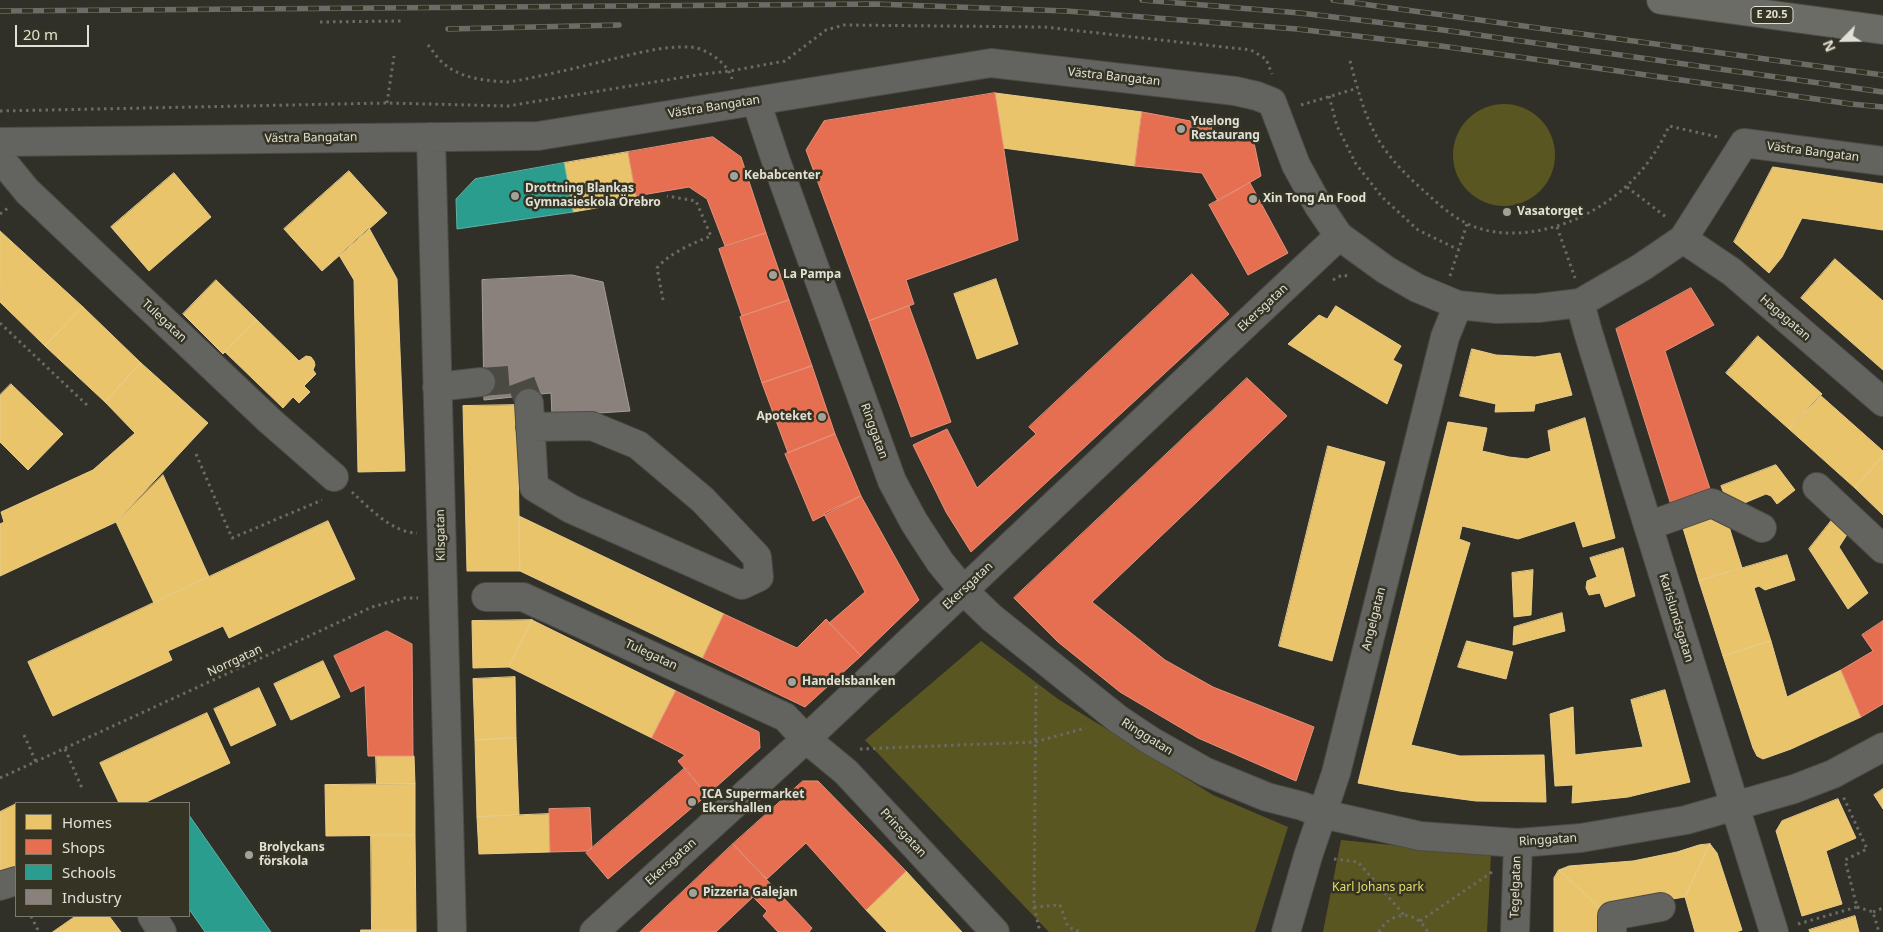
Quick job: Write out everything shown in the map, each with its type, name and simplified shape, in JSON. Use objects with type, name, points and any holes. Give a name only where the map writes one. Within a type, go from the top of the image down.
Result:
[{"type":"main road","name":"E 20.5","points":[[1661,0],[1883,30]]},
{"type":"street","name":"Västra Bangatan","points":[[0,142],[538,136],[991,63],[1234,90],[1272,102]]},
{"type":"street","name":"Ringgatan","points":[[756,101],[892,481],[940,562],[963,590],[992,618],[1118,719],[1151,741],[1206,772],[1267,797],[1302,806],[1323,814],[1420,836],[1517,849],[1686,820],[1794,788],[1833,774],[1883,747]]},
{"type":"street","points":[[1272,102],[1296,165],[1318,205],[1339,236],[1386,270],[1417,288],[1451,302],[1497,309],[1580,303],[1642,267],[1744,143]]},
{"type":"street","name":"Kilsgatan","points":[[431,137],[452,932]]},
{"type":"street","name":"Västra Bangatan","points":[[1744,143],[1883,161]]},
{"type":"street","name":"Tulegatan","points":[[0,158],[27,191],[270,421],[341,483]]},
{"type":"street","name":"Hagagatan","points":[[1675,229],[1732,272],[1883,402]]},
{"type":"street","name":"Ekersgatan","points":[[594,932],[806,739],[1339,236]]},
{"type":"street","name":"Angelgatan","points":[[1286,932],[1308,856],[1336,773],[1445,336],[1451,302]]},
{"type":"street","name":"Karlslundsgatan","points":[[1580,303],[1774,932]]},
{"type":"street","points":[[437,386],[481,382]]},
{"type":"street","points":[[530,415],[592,426],[638,445],[703,500],[757,557],[759,577],[742,585],[571,509],[534,487],[530,415]]},
{"type":"street","points":[[1817,487],[1883,550]]},
{"type":"street","points":[[1648,526],[1712,503],[1762,528]]},
{"type":"street","name":"Tulegatan","points":[[486,597],[523,597],[785,717],[806,739]]},
{"type":"street","name":"Prinsgatan","points":[[806,739],[846,772],[995,932]]},
{"type":"street","name":"Tegelgatan","points":[[1515,932],[1517,849]]},
{"type":"street","points":[[0,886],[15,881]]},
{"type":"street","points":[[1612,932],[1612,916],[1661,907]]},
{"type":"street","points":[[153,917],[162,932]]},
{"type":"path","points":[[320,22],[402,21]]},
{"type":"path","points":[[0,112],[387,103],[508,106],[784,61],[826,30],[844,25],[1044,27],[1251,50],[1266,59],[1274,77],[1278,93],[1272,102]]},
{"type":"path","points":[[428,45],[444,63],[462,74],[492,81],[509,82],[657,49],[690,47],[701,49],[712,55],[730,71]]},
{"type":"path","points":[[387,103],[394,56]]},
{"type":"path","points":[[1350,61],[1367,114],[1378,138],[1391,159],[1437,203],[1467,224],[1493,231],[1531,232],[1556,227],[1580,218],[1627,187],[1654,156],[1669,126],[1744,143]]},
{"type":"path","points":[[1313,101],[1358,88]]},
{"type":"path","points":[[1329,96],[1338,126],[1356,164],[1382,197],[1418,230],[1459,250]]},
{"type":"path","points":[[1627,187],[1675,229]]},
{"type":"path","points":[[663,300],[657,268],[661,262],[697,241],[712,236],[696,201],[667,196]]},
{"type":"path","points":[[1451,302],[1459,250],[1467,224]]},
{"type":"path","points":[[1556,227],[1574,277],[1580,303]]},
{"type":"path","points":[[1330,282],[1342,275],[1353,277]]},
{"type":"path","points":[[0,323],[88,406]]},
{"type":"path","points":[[196,454],[232,538],[341,483],[382,520],[410,533],[441,533]]},
{"type":"path","name":"Norrgatan","points":[[0,778],[372,607],[405,598],[442,598]]},
{"type":"path","points":[[1036,652],[1034,907],[1040,932]]},
{"type":"path","points":[[859,749],[1035,742],[1118,719]]},
{"type":"path","points":[[24,735],[36,762]]},
{"type":"path","points":[[65,749],[82,788]]},
{"type":"path","points":[[1833,774],[1868,849],[1845,860],[1857,907]]},
{"type":"path","points":[[1420,921],[1517,849]]},
{"type":"path","points":[[1308,856],[1358,862],[1404,915]]},
{"type":"path","points":[[1034,907],[1060,905],[1068,928],[1080,932]]},
{"type":"path","points":[[1774,932],[1857,907],[1873,912],[1883,908]]},
{"type":"path","points":[[1873,912],[1879,932]]},
{"type":"path","points":[[1379,932],[1382,926],[1391,918],[1404,915],[1420,921],[1428,932]]},
{"type":"path","points":[[32,917],[39,932]]},
{"type":"green space","points":[[1504,104],[1524,108],[1540,119],[1551,135],[1555,155],[1551,175],[1540,191],[1524,202],[1504,206],[1484,202],[1468,191],[1457,175],[1453,155],[1457,135],[1468,119],[1484,108]]},
{"type":"green space","points":[[981,641],[1058,699],[1213,795],[1288,827],[1255,932],[1049,932],[865,740]]},
{"type":"green space","name":"Karl Johans park","points":[[1341,840],[1491,855],[1487,932],[1323,932]]},
{"type":"building: Homes","points":[[995,93],[1142,112],[1135,166],[1003,148]]},
{"type":"building: Homes","points":[[628,152],[637,201],[573,212],[564,163]]},
{"type":"building: Homes","points":[[1773,167],[1883,184],[1883,230],[1802,218],[1782,257],[1769,273],[1734,242]]},
{"type":"building: Homes","points":[[349,171],[387,213],[322,271],[284,229]]},
{"type":"building: Homes","points":[[174,173],[211,217],[149,271],[111,227]]},
{"type":"building: Homes","points":[[369,228],[397,279],[405,471],[358,472],[354,280],[339,255]]},
{"type":"building: Homes","points":[[0,231],[83,307],[45,346],[0,302]]},
{"type":"building: Homes","points":[[1835,259],[1883,301],[1883,370],[1801,298]]},
{"type":"building: Homes","points":[[996,279],[1018,344],[977,359],[954,294]]},
{"type":"building: Homes","points":[[216,280],[257,320],[223,354],[183,314]]},
{"type":"building: Homes","points":[[1336,306],[1401,346],[1393,360],[1402,365],[1387,404],[1288,344],[1319,315],[1327,319]]},
{"type":"building: Homes","points":[[83,307],[141,363],[105,402],[45,346]]},
{"type":"building: Homes","points":[[257,320],[299,361],[306,356],[311,357],[314,361],[313,370],[316,374],[304,386],[310,392],[299,403],[293,397],[283,408],[225,352]]},
{"type":"building: Homes","points":[[1758,336],[1822,394],[1789,429],[1726,373]]},
{"type":"building: Homes","points":[[1472,349],[1496,355],[1535,357],[1560,353],[1572,395],[1535,404],[1534,411],[1495,412],[1496,404],[1460,396]]},
{"type":"building: Homes","points":[[141,363],[208,423],[116,522],[0,576],[0,524],[4,522],[1,512],[93,470],[135,433],[105,402]]},
{"type":"building: Homes","points":[[11,384],[63,434],[28,470],[0,442],[0,395]]},
{"type":"building: Homes","points":[[1820,395],[1883,451],[1883,456],[1855,488],[1789,429]]},
{"type":"building: Homes","points":[[517,405],[520,571],[467,571],[463,406]]},
{"type":"building: Homes","points":[[1585,418],[1615,538],[1583,547],[1575,521],[1518,539],[1462,526],[1459,539],[1470,543],[1411,745],[1460,756],[1544,755],[1546,802],[1476,801],[1400,791],[1358,783],[1448,422],[1487,428],[1482,451],[1527,459],[1551,451],[1548,431]]},
{"type":"building: Homes","points":[[1328,446],[1385,462],[1332,661],[1279,646]]},
{"type":"building: Homes","points":[[1883,456],[1883,515],[1855,488]]},
{"type":"building: Homes","points":[[1776,465],[1795,490],[1777,504],[1771,496],[1766,494],[1730,509],[1721,486]]},
{"type":"building: Homes","points":[[163,475],[209,577],[154,603],[116,522]]},
{"type":"building: Homes","points":[[1725,514],[1742,568],[1699,581],[1683,528]]},
{"type":"building: Homes","points":[[519,516],[724,614],[703,658],[520,571]]},
{"type":"building: Homes","points":[[1832,520],[1848,533],[1839,547],[1868,593],[1848,609],[1809,549]]},
{"type":"building: Homes","points":[[328,521],[355,579],[229,638],[223,626],[168,651],[172,660],[53,716],[28,662]]},
{"type":"building: Homes","points":[[1623,548],[1635,596],[1605,607],[1600,593],[1589,595],[1586,588],[1587,581],[1597,577],[1590,558]]},
{"type":"building: Homes","points":[[1787,555],[1795,580],[1765,590],[1759,586],[1754,588],[1771,641],[1723,656],[1699,581]]},
{"type":"building: Homes","points":[[1533,570],[1531,615],[1514,617],[1512,573]]},
{"type":"building: Homes","points":[[1562,613],[1565,631],[1513,645],[1514,627]]},
{"type":"building: Homes","points":[[532,620],[509,667],[473,668],[472,621]]},
{"type":"building: Homes","points":[[532,620],[676,691],[652,738],[509,667]]},
{"type":"building: Homes","points":[[1467,641],[1513,652],[1506,679],[1458,667]]},
{"type":"building: Homes","points":[[1771,641],[1787,697],[1841,670],[1861,717],[1791,749],[1763,759],[1757,756],[1753,748],[1723,656]]},
{"type":"building: Homes","points":[[323,661],[340,697],[291,720],[274,684]]},
{"type":"building: Homes","points":[[515,677],[516,738],[475,740],[473,679]]},
{"type":"building: Homes","points":[[259,688],[276,725],[231,746],[214,709]]},
{"type":"building: Homes","points":[[1665,690],[1690,782],[1628,797],[1572,803],[1573,785],[1555,786],[1550,714],[1573,707],[1575,755],[1643,747],[1631,700]]},
{"type":"building: Homes","points":[[207,713],[230,763],[146,802],[119,802],[100,763]]},
{"type":"building: Homes","points":[[516,738],[519,815],[477,817],[475,740]]},
{"type":"building: Homes","points":[[376,756],[414,756],[415,784],[377,784]]},
{"type":"building: Homes","points":[[415,784],[415,835],[326,836],[325,785]]},
{"type":"building: Homes","points":[[1883,789],[1883,809],[1874,795]]},
{"type":"building: Homes","points":[[1838,799],[1856,838],[1826,851],[1842,904],[1802,916],[1776,831],[1782,821]]},
{"type":"building: Homes","points":[[15,804],[15,872],[0,879],[0,812]]},
{"type":"building: Homes","points":[[549,814],[550,852],[479,854],[477,817]]},
{"type":"building: Homes","points":[[371,835],[415,835],[416,930],[372,930]]},
{"type":"building: Homes","points":[[1710,844],[1717,853],[1742,930],[1736,932],[1695,932],[1685,897]]},
{"type":"building: Homes","points":[[1710,844],[1685,897],[1602,910],[1559,870],[1569,866],[1633,861]]},
{"type":"building: Homes","points":[[1559,870],[1602,910],[1602,932],[1554,932],[1554,878]]},
{"type":"building: Homes","points":[[906,871],[962,932],[887,932],[866,910]]},
{"type":"building: Homes","points":[[1855,916],[1859,932],[1810,932],[1809,930]]},
{"type":"building: Homes","points":[[75,917],[110,917],[121,932],[53,932]]},
{"type":"building: Homes","points":[[361,930],[416,930],[416,932],[361,932]]},
{"type":"building: Shops","points":[[995,93],[1018,240],[906,280],[914,304],[869,321],[806,150],[824,121]]},
{"type":"building: Shops","points":[[1142,112],[1212,125],[1211,132],[1253,138],[1261,176],[1218,201],[1202,173],[1135,166]]},
{"type":"building: Shops","points":[[713,137],[741,157],[766,233],[725,246],[707,199],[689,187],[636,196],[628,152]]},
{"type":"building: Shops","points":[[1250,183],[1288,253],[1248,275],[1209,205]]},
{"type":"building: Shops","points":[[766,233],[789,300],[742,316],[719,249]]},
{"type":"building: Shops","points":[[1192,274],[1229,314],[971,552],[946,512],[913,445],[947,429],[977,488],[1036,434],[1029,427]]},
{"type":"building: Shops","points":[[1691,288],[1714,325],[1665,351],[1711,492],[1671,505],[1616,329]]},
{"type":"building: Shops","points":[[789,300],[812,366],[762,383],[740,317]]},
{"type":"building: Shops","points":[[909,306],[951,422],[911,437],[869,321]]},
{"type":"building: Shops","points":[[812,366],[835,434],[788,453],[762,383]]},
{"type":"building: Shops","points":[[1247,378],[1287,416],[1092,602],[1165,660],[1213,687],[1314,727],[1296,781],[1198,738],[1120,692],[1058,642],[1014,598]]},
{"type":"building: Shops","points":[[835,434],[861,496],[813,521],[785,454]]},
{"type":"building: Shops","points":[[861,496],[919,600],[861,656],[829,623],[865,592],[824,514]]},
{"type":"building: Shops","points":[[724,614],[797,648],[826,619],[861,656],[805,707],[703,658]]},
{"type":"building: Shops","points":[[1883,621],[1883,704],[1861,717],[1841,670],[1873,651],[1862,635]]},
{"type":"building: Shops","points":[[387,631],[412,644],[413,756],[368,756],[365,685],[351,692],[334,656]]},
{"type":"building: Shops","points":[[676,691],[759,732],[760,748],[707,795],[678,761],[685,755],[652,738]]},
{"type":"building: Shops","points":[[685,768],[707,795],[608,879],[586,853]]},
{"type":"building: Shops","points":[[803,781],[818,781],[906,871],[866,910],[806,843],[767,879],[733,844]]},
{"type":"building: Shops","points":[[590,808],[592,848],[588,851],[550,852],[549,809]]},
{"type":"building: Shops","points":[[733,844],[812,928],[809,932],[778,932],[763,916],[767,911],[753,897],[716,932],[640,932]]},
{"type":"building: Schools","points":[[564,163],[573,212],[457,229],[456,199],[475,179]]},
{"type":"building: Schools","points":[[190,816],[271,932],[205,932],[190,910]]},
{"type":"building: Industry","points":[[572,275],[603,282],[630,411],[552,416],[551,393],[484,400],[482,280]]},
{"type":"tunnel","points":[[481,382],[520,379],[529,403]]},
{"type":"railway","points":[[1142,0],[1300,13],[1443,30],[1883,92]]},
{"type":"railway","points":[[1333,0],[1883,75]]},
{"type":"railway","points":[[0,11],[875,4],[1066,11],[1297,29],[1441,46],[1883,107]]},
{"type":"railway","points":[[448,29],[619,25]]},
{"type":"place","name":"Yuelong Restaurang","points":[[1181,129]]},
{"type":"place","name":"Kebabcenter","points":[[734,176]]},
{"type":"place","name":"Drottning Blankas Gymnasieskola Örebro","points":[[515,196]]},
{"type":"place","name":"Xin Tong An Food","points":[[1253,199]]},
{"type":"place","name":"Vasatorget","points":[[1507,212]]},
{"type":"place","name":"La Pampa","points":[[773,275]]},
{"type":"place","name":"Apoteket","points":[[822,417]]},
{"type":"place","name":"Handelsbanken","points":[[792,682]]},
{"type":"place","name":"ICA Supermarket Ekershallen","points":[[692,802]]},
{"type":"place","name":"Brolyckans förskola","points":[[249,855]]},
{"type":"place","name":"Pizzeria Galejan","points":[[693,893]]}]
